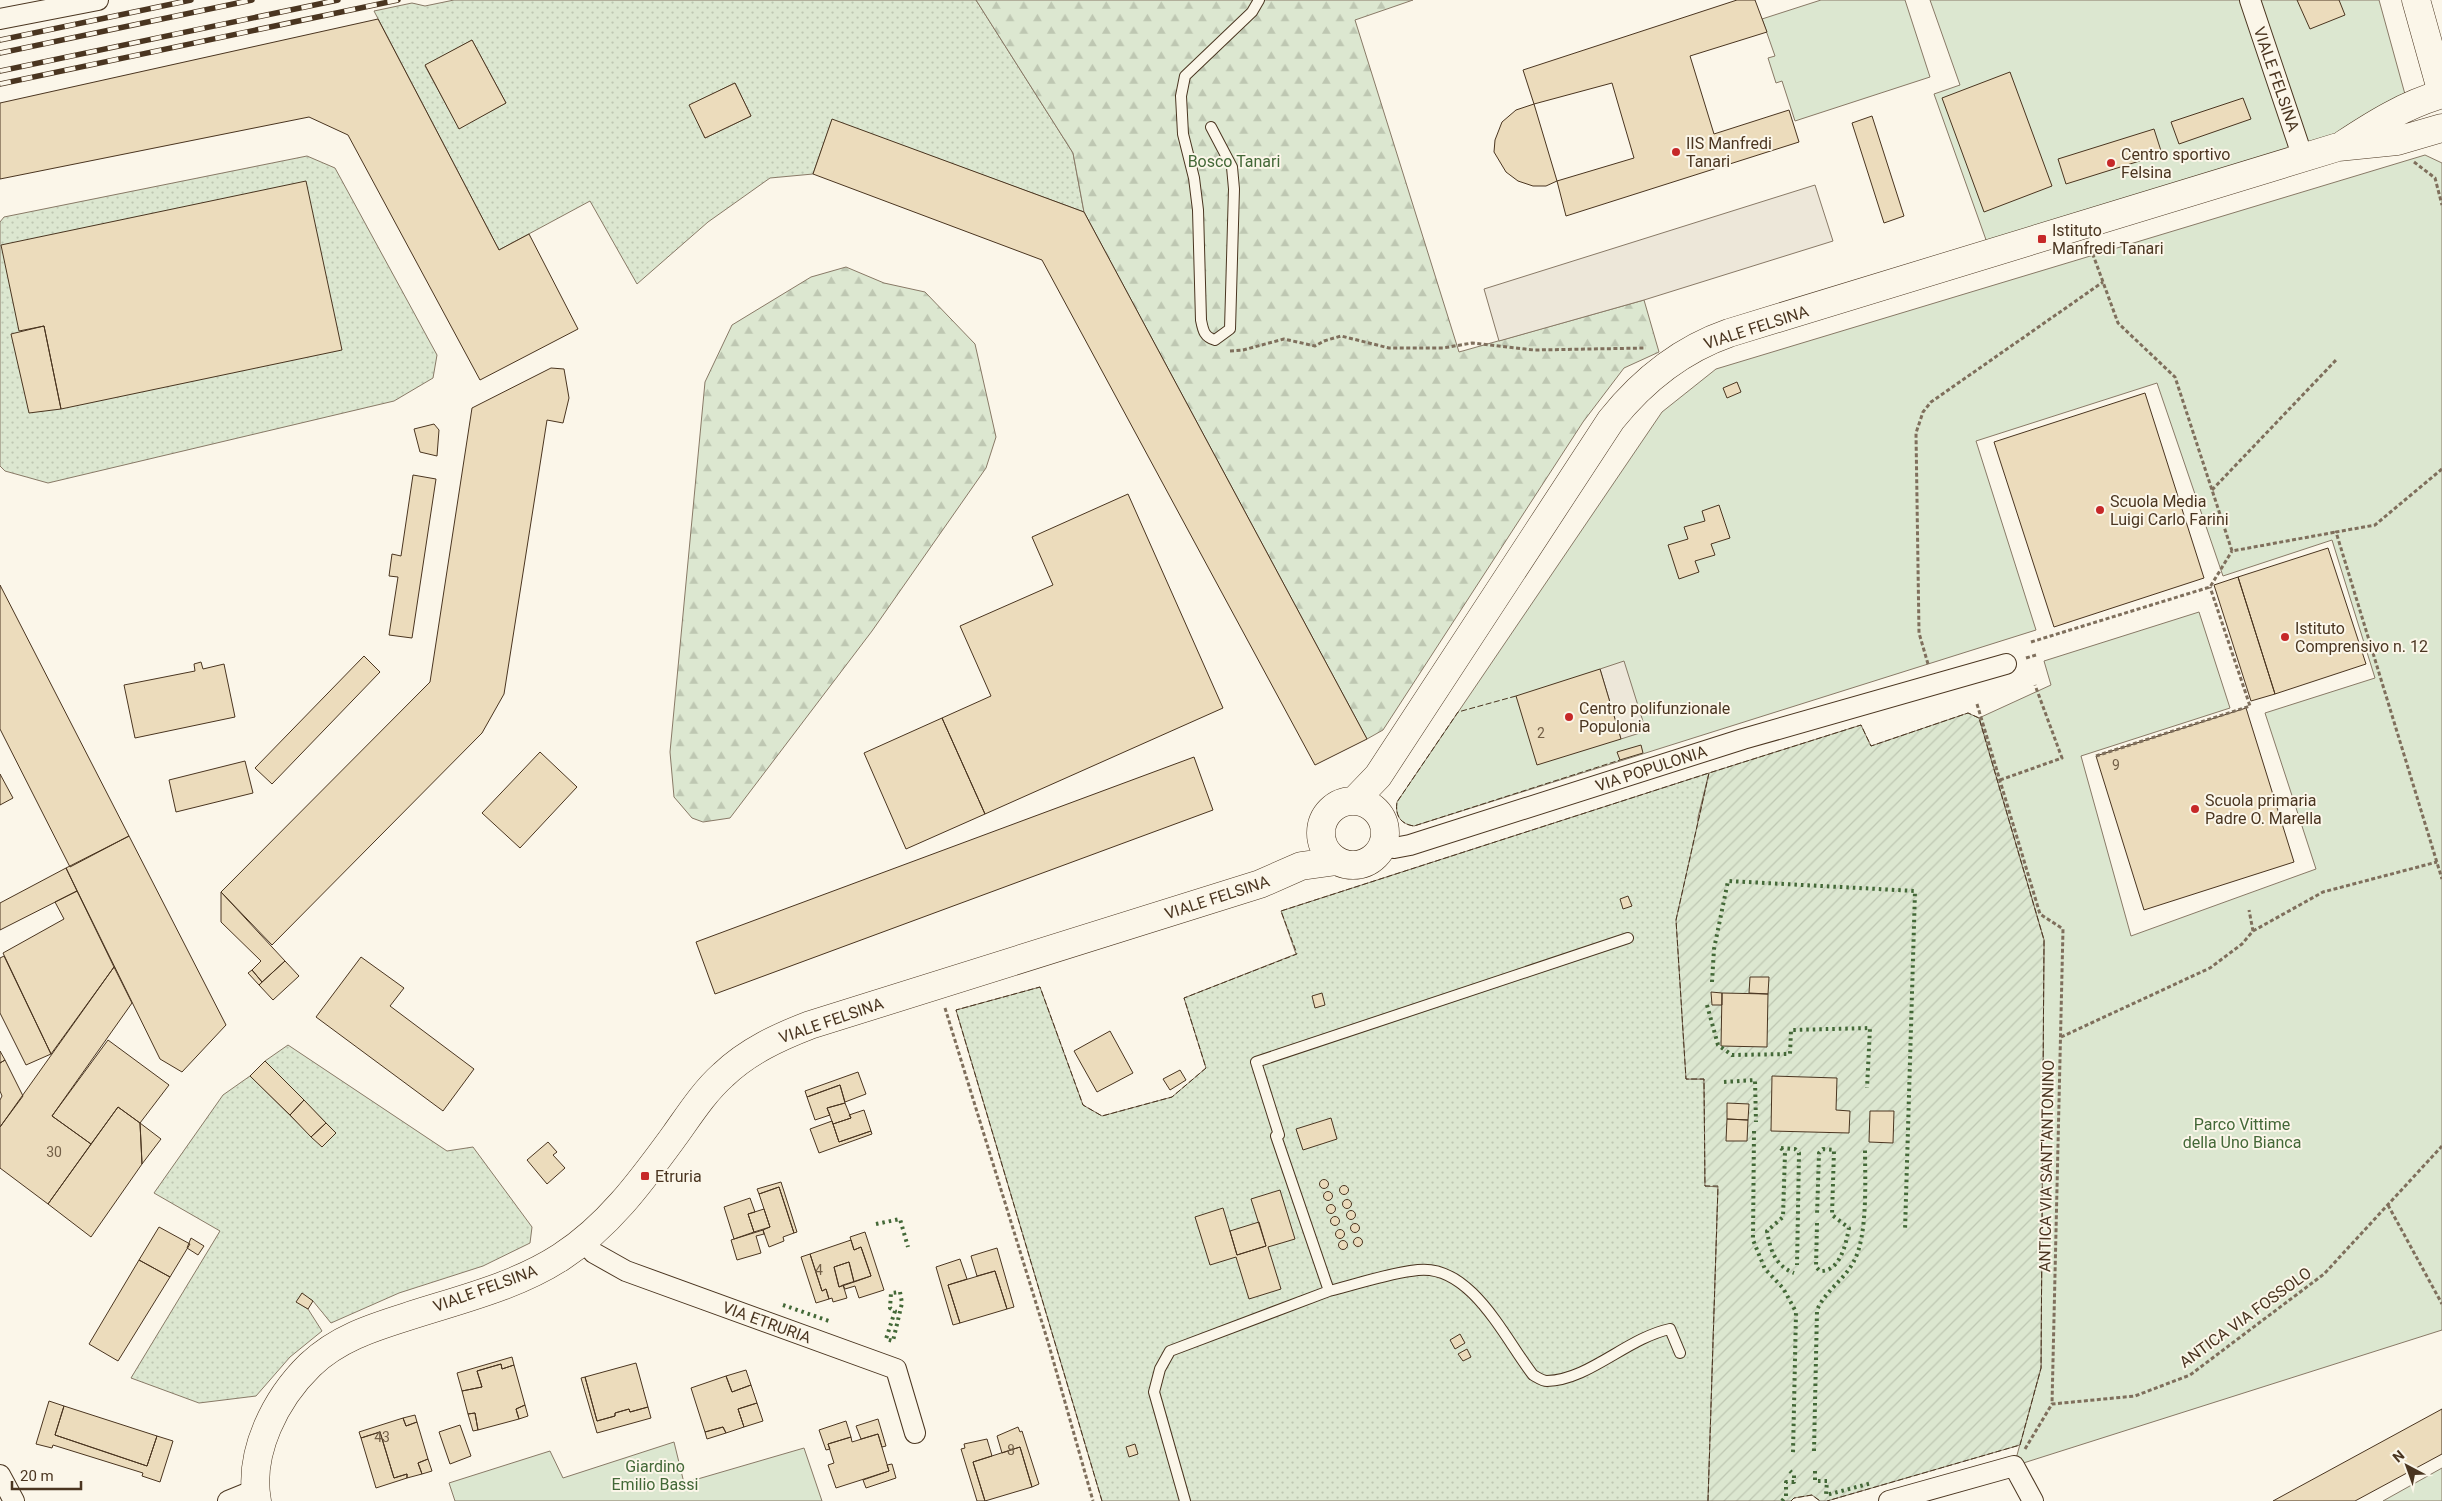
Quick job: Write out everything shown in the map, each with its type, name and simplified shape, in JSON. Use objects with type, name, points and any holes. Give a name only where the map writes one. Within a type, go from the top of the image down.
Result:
[{"type":"street","points":[[0,19],[98,0]]},
{"type":"street","name":"VIALE FELSINA","points":[[2250,0],[2303,158]]},
{"type":"street","points":[[2416,0],[2442,94]]},
{"type":"street","name":"VIALE FELSINA","points":[[2338,147],[2400,109],[2414,102],[2442,94]]},
{"type":"street","name":"VIALE FELSINA","points":[[256,1496],[260,1450],[266,1429],[279,1404],[300,1376],[333,1346],[365,1330],[506,1283],[540,1269],[583,1241],[614,1212],[645,1176],[707,1091],[743,1059],[777,1038],[810,1025],[1260,884],[1330,852],[1321,832],[1328,813],[1340,804],[1364,804],[1378,776],[1600,434],[1631,394],[1680,355],[1704,342],[1729,333],[2338,147],[2397,141],[2442,128]]},
{"type":"street","name":"VIA POPULONIA","points":[[1382,846],[1394,848],[1410,845],[1743,739],[2006,664]]},
{"type":"street","points":[[1330,852],[1358,865],[1368,861],[1382,846],[1384,826],[1364,804]]},
{"type":"street","name":"VIA ETRURIA","points":[[583,1241],[594,1253],[626,1270],[896,1369],[915,1433]]},
{"type":"street","points":[[1889,1501],[2014,1466],[2033,1501]]},
{"type":"street","points":[[0,1474],[14,1501]]},
{"type":"street","points":[[228,1501],[256,1496]]},
{"type":"lane","points":[[1211,127],[1232,167],[1235,206],[1230,329],[1224,336],[1215,340],[1209,338],[1204,333],[1201,320],[1198,210],[1194,178],[1183,134],[1181,96],[1185,76],[1252,12],[1258,0]]},
{"type":"lane","points":[[1329,1291],[1277,1136],[1256,1062],[1628,938]]},
{"type":"lane","points":[[1185,1501],[1154,1392],[1160,1369],[1170,1351],[1329,1291],[1419,1270],[1436,1271],[1465,1284],[1479,1298],[1533,1375],[1545,1381],[1564,1378],[1589,1367],[1646,1336],[1670,1329],[1680,1353]]},
{"type":"path","points":[[2414,162],[2435,178],[2442,205]]},
{"type":"path","points":[[2109,247],[2092,252],[2118,323],[2175,376],[2232,551]]},
{"type":"path","points":[[1929,668],[1920,633],[1916,432],[1922,412],[1931,402],[2103,282]]},
{"type":"path","points":[[1215,340],[1217,349],[1222,351],[1244,350],[1284,340],[1315,346],[1341,336],[1389,348],[1443,348],[1472,342],[1534,350],[1646,348]]},
{"type":"path","points":[[2212,490],[2337,360]]},
{"type":"path","points":[[2031,642],[2210,587],[2232,551],[2374,525],[2442,469]]},
{"type":"path","points":[[2336,532],[2442,879]]},
{"type":"path","points":[[2096,756],[2250,706],[2210,587]]},
{"type":"path","points":[[1977,704],[2000,780],[2062,758],[2036,685]]},
{"type":"path","name":"ANTICA VIA SANT'ANTONINO","points":[[2000,780],[2040,914],[2063,929],[2052,1404]]},
{"type":"path","points":[[2061,1037],[2210,968],[2242,944],[2252,932],[2323,892],[2437,862]]},
{"type":"path","points":[[2249,910],[2252,932]]},
{"type":"path","points":[[944,1008],[1048,1342],[1094,1501]]},
{"type":"path","name":"ANTICA VIA FOSSOLO","points":[[2052,1404],[2135,1396],[2190,1376],[2324,1274],[2442,1146]]},
{"type":"path","points":[[2388,1205],[2442,1304]]},
{"type":"path","points":[[2014,1466],[2052,1404]]},
{"type":"green space","points":[[454,0],[976,0],[1073,153],[1084,212],[832,120],[813,174],[770,178],[708,222],[637,284],[590,201],[499,250],[374,11],[412,3],[425,6]],"holes":[[[472,40],[506,103],[459,128],[425,66]],[[735,83],[751,116],[705,138],[690,105]]]},
{"type":"green space","name":"Bosco Tanari","points":[[976,0],[1413,0],[1355,20],[1459,352],[1644,300],[1659,352],[1624,368],[1583,422],[1383,730],[1367,739],[1084,212],[1073,153]]},
{"type":"green space","points":[[1821,0],[1905,0],[1930,77],[1795,121],[1782,81],[1776,83],[1768,58],[1775,56],[1762,19]]},
{"type":"green space","name":"Centro sportivo Felsina","points":[[1930,0],[2379,0],[2411,116],[1990,251],[1934,94],[1960,85]]},
{"type":"green space","name":"Parco Vittime della Uno Bianca","points":[[2425,155],[2442,163],[2442,1330],[2014,1466],[2041,1368],[2044,940],[1979,718],[2051,685],[2044,661],[2199,612],[2230,708],[2081,756],[2131,936],[2316,869],[2265,713],[2375,678],[2332,540],[2223,576],[2157,383],[1976,441],[2036,630],[1414,826],[1402,821],[1398,815],[1397,802],[1662,412],[1716,369]]},
{"type":"green space","points":[[307,156],[335,168],[437,355],[433,378],[394,401],[48,483],[5,471],[0,466],[0,222],[4,217]]},
{"type":"green space","points":[[846,267],[884,283],[925,292],[975,344],[996,437],[986,468],[872,631],[730,818],[703,822],[692,818],[674,797],[670,752],[705,382],[732,325],[811,277]]},
{"type":"green space","points":[[1968,713],[1979,718],[2044,940],[2041,1368],[2020,1445],[1827,1501],[1820,1501],[1812,1495],[1794,1498],[1791,1501],[1708,1501],[1718,1187],[1705,1186],[1704,1079],[1686,1079],[1676,920],[1709,773],[1861,725],[1871,746]]},
{"type":"green space","points":[[1709,773],[1698,817],[1686,1079],[1704,1079],[1705,1186],[1718,1186],[1708,1501],[1102,1501],[956,1010],[1040,987],[1083,1105],[1102,1116],[1172,1097],[1206,1068],[1184,998],[1296,954],[1281,911]]},
{"type":"green space","points":[[288,1045],[447,1151],[473,1147],[532,1227],[530,1243],[483,1266],[399,1293],[331,1323],[313,1301],[302,1294],[297,1302],[308,1309],[322,1331],[290,1357],[256,1396],[199,1403],[131,1378],[220,1231],[154,1193],[223,1095],[250,1076],[322,1147],[336,1133],[265,1061]]},
{"type":"green space","name":"Giardino Emilio Bassi","points":[[674,1442],[684,1483],[804,1448],[822,1501],[455,1501],[449,1483],[550,1451],[563,1478]]},
{"type":"green space","points":[[2442,1468],[2442,1501],[2383,1501]]},
{"type":"shaded area","points":[[1815,185],[1833,241],[1644,300],[1499,341],[1484,289]]},
{"type":"shaded area","points":[[1624,661],[1646,731],[1621,739],[1600,669]]},
{"type":"building","points":[[1737,0],[1755,0],[1767,32],[1690,56],[1714,134],[1789,110],[1799,142],[1566,216],[1557,181],[1634,158],[1612,83],[1534,104],[1523,70]]},
{"type":"building","points":[[2297,0],[2339,0],[2345,15],[2310,29]]},
{"type":"building","points":[[378,19],[499,250],[529,234],[578,329],[480,380],[348,135],[309,117],[0,179],[0,103]]},
{"type":"building","points":[[472,40],[506,103],[459,129],[425,65]]},
{"type":"building","points":[[2010,72],[2052,186],[1984,212],[1942,98]]},
{"type":"building","points":[[735,83],[751,116],[705,138],[689,105]]},
{"type":"building","points":[[2243,98],[2251,119],[2179,144],[2171,122]]},
{"type":"building","points":[[1534,104],[1557,181],[1546,186],[1533,186],[1518,181],[1506,172],[1494,152],[1495,140],[1502,122],[1516,110]]},
{"type":"building","points":[[1872,116],[1904,216],[1884,223],[1852,123]]},
{"type":"building","points":[[832,119],[1084,212],[1367,739],[1315,765],[1042,260],[813,174]]},
{"type":"building","points":[[2154,129],[2162,154],[2066,184],[2058,159]]},
{"type":"building","points":[[306,181],[342,350],[61,409],[44,326],[19,331],[1,245]]},
{"type":"building","points":[[44,326],[61,409],[29,413],[11,334]]},
{"type":"building","points":[[551,368],[564,369],[569,398],[563,423],[547,420],[504,694],[482,733],[272,945],[221,892],[430,682],[472,408]]},
{"type":"building","points":[[1737,382],[1741,392],[1727,398],[1723,388]]},
{"type":"building","name":"Scuola Media Luigi Carlo Farini","points":[[2145,393],[2204,578],[2054,627],[1994,442]]},
{"type":"building","points":[[434,424],[439,430],[437,456],[420,452],[414,429]]},
{"type":"building","points":[[413,475],[436,479],[412,638],[389,635],[398,577],[389,576],[392,554],[401,556]]},
{"type":"building","points":[[1128,494],[1223,708],[985,814],[942,718],[991,696],[960,626],[1053,585],[1032,537]]},
{"type":"building","points":[[1719,505],[1730,538],[1711,544],[1715,555],[1695,561],[1699,572],[1679,579],[1668,545],[1688,539],[1684,527],[1705,521],[1702,511]]},
{"type":"building","points":[[2328,548],[2366,664],[2275,694],[2238,577]]},
{"type":"building","points":[[2238,577],[2275,694],[2251,701],[2214,585]]},
{"type":"building","points":[[0,585],[129,836],[70,867],[0,729]]},
{"type":"building","points":[[364,656],[380,672],[272,784],[255,768]]},
{"type":"building","points":[[201,662],[203,669],[224,664],[235,717],[135,738],[124,685],[195,671],[194,664]]},
{"type":"building","points":[[1600,669],[1621,739],[1537,765],[1516,696]]},
{"type":"building","name":"Scuola primaria Padre O. Marella","points":[[2246,708],[2294,862],[2144,910],[2096,756]]},
{"type":"building","points":[[942,718],[985,814],[906,849],[864,753]]},
{"type":"building","points":[[1641,745],[1643,753],[1620,760],[1617,752]]},
{"type":"building","points":[[540,752],[577,787],[520,848],[482,813]]},
{"type":"building","points":[[1194,757],[1213,810],[715,994],[696,942]]},
{"type":"building","points":[[245,761],[253,793],[176,812],[169,780]]},
{"type":"building","points":[[0,774],[13,798],[0,805]]},
{"type":"building","points":[[129,836],[226,1025],[182,1072],[160,1059],[66,868]]},
{"type":"building","points":[[66,868],[77,891],[0,930],[0,903]]},
{"type":"building","points":[[77,891],[114,967],[51,1054],[3,953],[64,919],[55,902]]},
{"type":"building","points":[[221,892],[285,961],[262,982],[252,970],[261,961],[221,922]]},
{"type":"building","points":[[1628,896],[1632,906],[1623,909],[1620,899]]},
{"type":"building","points":[[4,956],[51,1054],[26,1065],[0,1013],[0,958]]},
{"type":"building","points":[[361,957],[404,988],[390,1006],[474,1069],[443,1111],[316,1017]]},
{"type":"building","points":[[285,961],[299,976],[273,1000],[259,985]]},
{"type":"building","points":[[114,967],[132,1003],[52,1116],[91,1144],[48,1204],[0,1168],[0,1127]]},
{"type":"building","points":[[252,970],[262,982],[259,985],[248,973]]},
{"type":"building","points":[[1750,977],[1769,977],[1768,994],[1749,993]]},
{"type":"building","points":[[1711,992],[1722,993],[1722,1005],[1712,1005]]},
{"type":"building","points":[[1322,993],[1325,1005],[1315,1008],[1312,996]]},
{"type":"building","points":[[1722,993],[1768,994],[1767,1047],[1721,1046]]},
{"type":"building","points":[[1110,1031],[1133,1073],[1097,1092],[1074,1051]]},
{"type":"building","points":[[108,1040],[169,1085],[140,1123],[118,1107],[91,1144],[52,1116]]},
{"type":"building","points":[[0,1051],[5,1060],[0,1063]]},
{"type":"building","points":[[5,1060],[23,1096],[0,1127],[0,1100],[2,1096],[0,1091],[0,1063]]},
{"type":"building","points":[[265,1061],[304,1100],[290,1115],[250,1076]]},
{"type":"building","points":[[1180,1070],[1186,1080],[1170,1090],[1163,1079]]},
{"type":"building","points":[[858,1072],[866,1094],[845,1102],[840,1085],[807,1097],[805,1091]]},
{"type":"building","points":[[1772,1076],[1837,1078],[1836,1110],[1850,1111],[1849,1133],[1771,1131]]},
{"type":"building","points":[[840,1085],[845,1103],[827,1108],[830,1115],[815,1120],[807,1097]]},
{"type":"building","points":[[304,1100],[326,1123],[311,1137],[290,1115]]},
{"type":"building","points":[[845,1103],[851,1118],[833,1124],[827,1108]]},
{"type":"building","points":[[1727,1103],[1749,1104],[1748,1120],[1727,1119]]},
{"type":"building","points":[[118,1107],[140,1123],[142,1164],[91,1237],[48,1204]]},
{"type":"building","points":[[864,1110],[871,1131],[839,1142],[833,1124],[851,1118],[849,1115]]},
{"type":"building","points":[[1870,1111],[1894,1111],[1893,1143],[1869,1142]]},
{"type":"building","points":[[1331,1118],[1337,1139],[1303,1150],[1296,1129]]},
{"type":"building","points":[[1727,1119],[1748,1120],[1747,1141],[1726,1141]]},
{"type":"building","points":[[832,1121],[839,1142],[871,1131],[872,1134],[819,1153],[810,1129]]},
{"type":"building","points":[[140,1123],[161,1139],[142,1164]]},
{"type":"building","points":[[326,1123],[336,1133],[322,1147],[311,1137]]},
{"type":"building","points":[[548,1142],[557,1152],[553,1155],[565,1168],[547,1184],[527,1160]]},
{"type":"building","points":[[1324,1180],[1328,1184],[1324,1188],[1320,1184]]},
{"type":"building","points":[[781,1182],[797,1232],[794,1233],[779,1187],[759,1194],[757,1189]]},
{"type":"building","points":[[1344,1186],[1348,1190],[1344,1194],[1340,1190]]},
{"type":"building","points":[[779,1187],[794,1233],[783,1237],[784,1241],[769,1247],[763,1230],[770,1227],[759,1194]]},
{"type":"building","points":[[1280,1190],[1295,1239],[1268,1247],[1281,1289],[1249,1299],[1236,1257],[1210,1265],[1195,1217],[1223,1208],[1237,1255],[1266,1246],[1251,1199]]},
{"type":"building","points":[[1328,1192],[1332,1196],[1328,1200],[1324,1196]]},
{"type":"building","points":[[750,1198],[755,1212],[748,1214],[754,1232],[734,1239],[724,1207]]},
{"type":"building","points":[[1347,1199],[1352,1204],[1347,1209],[1342,1204]]},
{"type":"building","points":[[1331,1205],[1335,1209],[1331,1213],[1327,1209]]},
{"type":"building","points":[[764,1209],[770,1227],[754,1232],[748,1214]]},
{"type":"building","points":[[1351,1210],[1356,1215],[1351,1220],[1346,1215]]},
{"type":"building","points":[[1335,1217],[1339,1221],[1335,1225],[1331,1221]]},
{"type":"building","points":[[1259,1222],[1266,1246],[1237,1255],[1230,1231]]},
{"type":"building","points":[[1355,1224],[1359,1228],[1355,1232],[1351,1228]]},
{"type":"building","points":[[159,1227],[190,1244],[170,1277],[139,1260]]},
{"type":"building","points":[[763,1230],[764,1234],[756,1236],[761,1253],[737,1260],[731,1240]]},
{"type":"building","points":[[1340,1230],[1344,1234],[1340,1238],[1336,1234]]},
{"type":"building","points":[[865,1232],[884,1290],[859,1298],[855,1286],[845,1289],[843,1285],[871,1276],[861,1247],[854,1250],[850,1237]]},
{"type":"building","points":[[191,1238],[204,1246],[198,1255],[187,1248]]},
{"type":"building","points":[[1358,1238],[1362,1242],[1358,1246],[1354,1242]]},
{"type":"building","points":[[851,1240],[854,1250],[861,1247],[871,1276],[854,1282],[849,1262],[834,1267],[839,1287],[843,1285],[847,1298],[833,1302],[832,1298],[829,1299],[826,1289],[822,1291],[810,1254]]},
{"type":"building","points":[[1343,1241],[1347,1245],[1343,1249],[1339,1245]]},
{"type":"building","points":[[997,1248],[1014,1307],[1007,1309],[995,1271],[977,1276],[971,1256]]},
{"type":"building","points":[[810,1254],[822,1291],[826,1289],[829,1299],[816,1303],[801,1257]]},
{"type":"building","points":[[960,1259],[967,1279],[948,1285],[960,1323],[953,1325],[936,1267]]},
{"type":"building","points":[[139,1260],[170,1277],[118,1361],[89,1344]]},
{"type":"building","points":[[849,1262],[854,1282],[839,1287],[834,1267]]},
{"type":"building","points":[[995,1271],[1007,1309],[960,1323],[948,1285]]},
{"type":"building","points":[[302,1293],[313,1301],[308,1309],[296,1302]]},
{"type":"building","points":[[1460,1334],[1465,1343],[1455,1349],[1450,1340]]},
{"type":"building","points":[[1467,1349],[1471,1357],[1463,1361],[1458,1354]]},
{"type":"building","points":[[512,1357],[514,1365],[502,1369],[501,1364],[477,1371],[482,1387],[462,1391],[457,1373]]},
{"type":"building","points":[[636,1363],[648,1407],[630,1412],[629,1409],[615,1413],[615,1416],[597,1421],[585,1377]]},
{"type":"building","points":[[501,1364],[502,1369],[514,1365],[525,1405],[516,1409],[519,1419],[478,1430],[475,1413],[468,1414],[462,1391],[482,1387],[477,1371]]},
{"type":"building","points":[[746,1370],[751,1385],[732,1392],[726,1376]]},
{"type":"building","points":[[726,1376],[732,1392],[751,1385],[757,1403],[738,1409],[744,1427],[726,1433],[723,1427],[705,1432],[691,1388]]},
{"type":"building","points":[[585,1377],[597,1421],[615,1416],[615,1413],[629,1409],[630,1412],[648,1407],[651,1418],[597,1433],[581,1378]]},
{"type":"building","points":[[49,1401],[64,1406],[55,1435],[147,1466],[157,1436],[173,1441],[160,1482],[142,1476],[143,1473],[53,1445],[52,1448],[36,1444]]},
{"type":"building","points":[[757,1403],[763,1421],[744,1427],[738,1409]]},
{"type":"building","points":[[525,1405],[528,1416],[519,1419],[516,1409]]},
{"type":"building","points":[[64,1406],[157,1436],[147,1466],[55,1435]]},
{"type":"building","points":[[2442,1409],[2442,1454],[2355,1501],[2273,1501]]},
{"type":"building","points":[[475,1413],[478,1430],[473,1431],[468,1414]]},
{"type":"building","points":[[415,1415],[417,1422],[406,1426],[403,1418]]},
{"type":"building","points":[[403,1418],[406,1426],[417,1422],[428,1459],[418,1463],[422,1474],[407,1478],[407,1474],[394,1478],[380,1432],[361,1438],[359,1432]]},
{"type":"building","points":[[878,1419],[886,1446],[882,1447],[878,1434],[861,1439],[856,1426]]},
{"type":"building","points":[[846,1421],[851,1437],[828,1444],[830,1449],[826,1450],[819,1430]]},
{"type":"building","points":[[460,1425],[471,1456],[450,1464],[439,1432]]},
{"type":"building","points":[[723,1427],[726,1433],[707,1439],[705,1432]]},
{"type":"building","points":[[1018,1427],[1020,1432],[1022,1431],[1039,1484],[1032,1487],[1020,1447],[1002,1453],[997,1436]]},
{"type":"building","points":[[380,1432],[394,1478],[407,1474],[407,1478],[376,1488],[361,1438]]},
{"type":"building","points":[[878,1434],[889,1471],[836,1488],[828,1465],[834,1463],[828,1444],[851,1437],[852,1442]]},
{"type":"building","points":[[987,1439],[992,1456],[973,1462],[985,1501],[977,1501],[961,1449],[965,1448],[964,1444]]},
{"type":"building","points":[[1135,1444],[1138,1454],[1129,1457],[1126,1447]]},
{"type":"building","points":[[1020,1447],[1032,1487],[985,1501],[973,1462]]},
{"type":"building","points":[[428,1459],[432,1471],[422,1474],[418,1463]]},
{"type":"building","points":[[892,1464],[896,1478],[866,1488],[863,1480],[889,1471],[887,1465]]},
{"type":"railway","points":[[0,40],[191,0]]},
{"type":"railway","points":[[0,53],[252,0]]},
{"type":"railway","points":[[0,71],[338,0]]},
{"type":"railway","points":[[0,84],[398,0]]},
{"type":"hedge","points":[[1712,982],[1714,949],[1728,881],[1915,891],[1905,1231]]},
{"type":"hedge","points":[[1707,1005],[1718,1045],[1732,1055],[1790,1054],[1791,1030],[1870,1028],[1867,1088]]},
{"type":"hedge","points":[[1724,1082],[1755,1080],[1756,1122]]},
{"type":"hedge","points":[[1754,1131],[1753,1240],[1765,1269],[1783,1288],[1796,1312],[1793,1453]]},
{"type":"hedge","points":[[1781,1148],[1785,1153],[1783,1217],[1767,1231],[1770,1244],[1778,1261],[1782,1266],[1794,1273]]},
{"type":"hedge","points":[[1781,1148],[1795,1149],[1799,1153],[1797,1265]]},
{"type":"hedge","points":[[1817,1215],[1819,1153],[1823,1149],[1834,1150],[1832,1215],[1849,1228],[1846,1242],[1837,1262],[1833,1267],[1820,1271],[1816,1267],[1817,1223]]},
{"type":"hedge","points":[[1814,1451],[1817,1310],[1825,1296],[1854,1261],[1862,1237],[1865,1207],[1865,1150]]},
{"type":"hedge","points":[[876,1224],[900,1219],[908,1247]]},
{"type":"hedge","points":[[900,1292],[902,1303],[893,1341],[886,1339],[895,1311],[890,1308],[891,1293],[900,1292]]},
{"type":"hedge","points":[[783,1305],[829,1321]]},
{"type":"hedge","points":[[1782,1501],[1786,1496],[1786,1482],[1794,1482],[1794,1475],[1790,1471]]},
{"type":"hedge","points":[[1815,1471],[1815,1481],[1827,1481],[1826,1495],[1872,1483]]},
{"type":"fence","points":[[1516,696],[1458,712],[1397,802],[1398,815],[1402,821],[1414,826],[1620,760]]},
{"type":"fence","points":[[1708,1501],[1718,1186],[1705,1186],[1704,1079],[1686,1079],[1676,920],[1709,773],[1861,725],[1871,746],[1968,713],[1979,718],[2044,940],[2041,1368],[2020,1445],[1827,1501]]},
{"type":"fence","points":[[1102,1501],[956,1010],[1040,987],[1083,1105],[1102,1116],[1172,1097],[1206,1068],[1184,998],[1297,954],[1281,911],[1709,773]]},
{"type":"fence","points":[[1791,1501],[1794,1498],[1812,1495],[1820,1501]]},
{"type":"place","name":"IIS Manfredi Tanari","points":[[1676,152]]},
{"type":"place","name":"Centro sportivo Felsina","points":[[2111,163]]},
{"type":"place","name":"Istituto Manfredi Tanari","points":[[2042,239]]},
{"type":"place","name":"Scuola Media Luigi Carlo Farini","points":[[2100,510]]},
{"type":"place","name":"Istituto Comprensivo n. 12","points":[[2285,637]]},
{"type":"place","name":"Centro polifunzionale Populonia","points":[[1569,717]]},
{"type":"place","name":"Scuola primaria Padre O. Marella","points":[[2195,809]]},
{"type":"place","name":"Etruria","points":[[645,1176]]}]
